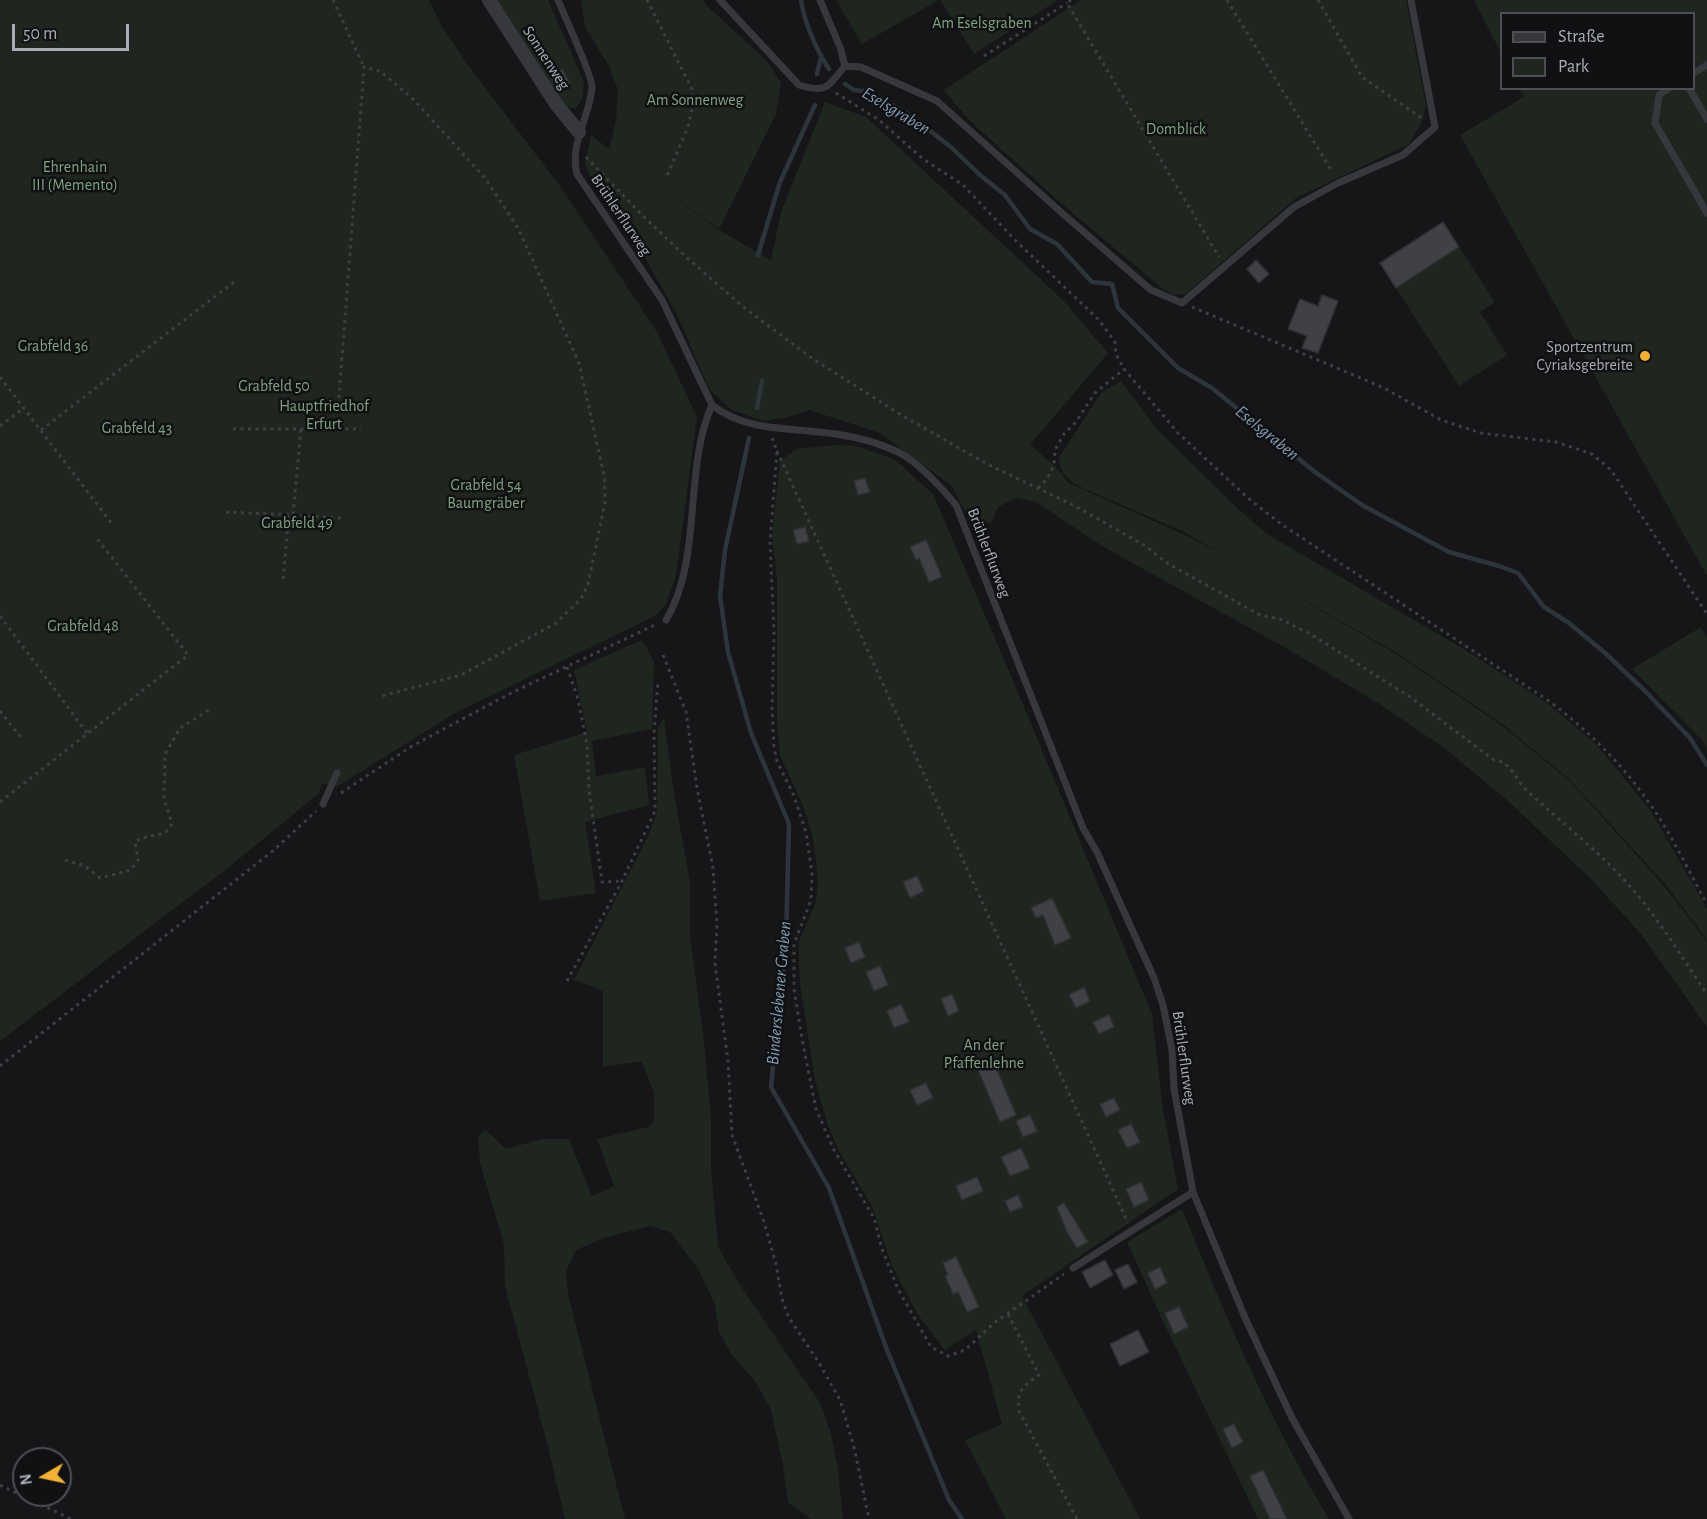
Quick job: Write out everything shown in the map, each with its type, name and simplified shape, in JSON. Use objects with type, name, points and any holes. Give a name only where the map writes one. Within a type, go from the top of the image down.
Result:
[{"type":"street","name":"Sonnenweg","points":[[489,0],[556,104],[579,132]]},
{"type":"lane","name":"Brühlerflurweg","points":[[558,0],[592,84],[590,106],[579,132],[574,162],[577,174],[662,300],[712,405],[724,415],[768,428],[836,434],[900,452],[927,474],[956,504],[1083,828],[1097,852],[1154,978],[1168,1026],[1174,1089],[1193,1192],[1246,1320],[1292,1418],[1348,1519]]},
{"type":"lane","points":[[720,0],[799,85],[814,90],[828,86],[845,66]]},
{"type":"lane","points":[[820,0],[840,46],[845,66]]},
{"type":"lane","points":[[845,66],[861,67],[937,101],[1151,290],[1182,303],[1294,207],[1338,183],[1403,155],[1435,126],[1411,0]]},
{"type":"lane","points":[[1666,90],[1659,95],[1655,123],[1707,213]]},
{"type":"lane","points":[[1690,90],[1707,119]]},
{"type":"lane","points":[[666,620],[680,593],[702,428],[712,405]]},
{"type":"lane","points":[[323,804],[337,773]]},
{"type":"lane","points":[[1072,1268],[1193,1192]]},
{"type":"path","points":[[333,0],[364,67],[339,398]]},
{"type":"path","points":[[647,0],[692,89],[692,109],[688,127],[666,177]]},
{"type":"path","points":[[984,56],[1071,0]]},
{"type":"path","points":[[1227,0],[1338,183]]},
{"type":"path","points":[[1318,0],[1362,77],[1435,126]]},
{"type":"path","points":[[1067,3],[1225,266]]},
{"type":"path","points":[[364,67],[380,71],[413,99],[484,178],[518,228],[579,363],[604,475],[605,502],[588,584],[581,599],[556,623],[460,675],[378,697]]},
{"type":"path","points":[[828,86],[879,120],[923,159],[963,185],[1016,241],[1098,319],[1115,342],[1116,354],[1124,369],[1178,433],[1256,504],[1281,524],[1549,701],[1601,745],[1653,808],[1707,904]]},
{"type":"path","points":[[577,148],[608,182],[684,255],[742,306],[813,359],[903,416],[989,465],[1072,505],[1144,545],[1167,563],[1260,615],[1280,619],[1312,635],[1410,697],[1494,760],[1511,769],[1524,787],[1586,842],[1628,884],[1707,994]]},
{"type":"path","points":[[41,430],[234,282]]},
{"type":"path","points":[[1182,303],[1382,387],[1442,420],[1480,433],[1556,442],[1592,454],[1611,470],[1707,614]]},
{"type":"path","points":[[1038,488],[1047,479],[1054,465],[1055,450],[1065,434],[1095,393],[1124,369]]},
{"type":"path","points":[[0,377],[112,524]]},
{"type":"path","points":[[0,426],[24,408]]},
{"type":"path","points":[[768,428],[1131,1230]]},
{"type":"path","points":[[233,429],[361,429]]},
{"type":"path","points":[[283,579],[301,429]]},
{"type":"path","points":[[777,451],[770,542],[774,632],[773,735],[777,761],[795,796],[807,832],[812,874],[811,900],[794,944],[794,989],[816,1109],[834,1150],[873,1218],[882,1249],[898,1289],[931,1347],[948,1356],[964,1350],[1008,1314],[1072,1268]]},
{"type":"path","points":[[226,512],[343,518]]},
{"type":"path","points":[[0,802],[188,655],[95,536]]},
{"type":"path","points":[[0,616],[87,733]]},
{"type":"path","points":[[0,1066],[274,849],[323,804],[412,746],[513,692],[666,620]]},
{"type":"path","points":[[663,655],[686,712],[697,788],[713,868],[717,926],[715,963],[728,1061],[732,1135],[763,1219],[776,1264],[782,1299],[789,1318],[840,1400],[854,1447],[869,1519]]},
{"type":"path","points":[[567,667],[578,699],[587,745],[589,790],[602,882],[622,882]]},
{"type":"path","points":[[567,981],[622,882],[654,811],[654,734],[658,681]]},
{"type":"path","points":[[65,860],[85,866],[100,878],[131,870],[138,860],[135,842],[142,838],[165,833],[172,824],[164,799],[165,754],[180,728],[209,710]]},
{"type":"path","points":[[0,711],[22,739]]},
{"type":"path","points":[[1008,1314],[1039,1375],[1026,1383],[1020,1391],[1019,1411],[1077,1519]]},
{"type":"path","points":[[0,1485],[71,1519]]},
{"type":"green space","name":"Hauptfriedhof Erfurt","points":[[0,0],[429,0],[441,25],[468,65],[560,186],[657,332],[697,417],[676,575],[666,605],[655,616],[457,712],[336,787],[323,783],[318,794],[233,864],[0,1041]]},
{"type":"green space","points":[[496,0],[548,0],[584,82],[582,100],[575,109],[564,106]]},
{"type":"green space","name":"Am Sonnenweg","points":[[581,0],[703,0],[765,59],[781,82],[776,114],[719,229],[642,173],[719,230],[771,260],[781,212],[825,102],[866,117],[1063,300],[1108,353],[1030,445],[1054,465],[1069,483],[1222,554],[1184,532],[1074,484],[1063,473],[1058,459],[1101,393],[1121,381],[1156,428],[1238,509],[1267,534],[1467,651],[1547,703],[1595,743],[1651,811],[1707,909],[1707,940],[1666,885],[1569,779],[1502,724],[1397,653],[1261,576],[1398,655],[1501,725],[1569,780],[1665,887],[1707,942],[1707,1027],[1641,934],[1591,879],[1508,801],[1447,750],[1378,703],[1293,652],[1102,546],[1036,502],[1016,498],[998,507],[991,523],[970,521],[952,486],[880,433],[809,410],[788,417],[763,421],[732,410],[709,389],[676,312],[638,246],[593,184],[585,163],[591,135],[609,149],[616,120],[618,90],[609,66],[585,27]]},
{"type":"green space","name":"Am Eselsgraben","points":[[836,0],[939,0],[862,44]]},
{"type":"green space","name":"Am Eselsgraben","points":[[940,0],[1058,0],[974,54]]},
{"type":"green space","name":"Domblick","points":[[1081,0],[1406,0],[1426,106],[1423,120],[1409,144],[1296,198],[1186,294],[1174,295],[1163,289],[1062,204],[969,120],[944,90]]},
{"type":"green space","name":"Sportzentrum Cyriaksgebreite","points":[[1474,0],[1707,0],[1707,576],[1460,135],[1524,97],[1520,90],[1695,90],[1695,12],[1500,12],[1500,51]]},
{"type":"green space","points":[[1459,247],[1495,302],[1480,312],[1507,355],[1459,386],[1396,288]]},
{"type":"green space","name":"An der Pfaffenlehne","points":[[835,445],[856,446],[894,459],[933,494],[1152,1014],[1163,1110],[1178,1189],[1022,1296],[1140,1519],[1006,1519],[965,1440],[1002,1424],[976,1330],[945,1350],[918,1315],[892,1266],[872,1206],[840,1153],[828,1126],[815,1080],[800,985],[799,941],[816,902],[818,880],[813,837],[804,808],[780,756],[777,722],[777,579],[772,537],[780,461],[796,449]]},
{"type":"green space","points":[[1701,627],[1707,638],[1707,750],[1703,741],[1632,669]]},
{"type":"green space","points":[[642,640],[654,661],[652,729],[592,741],[596,776],[645,767],[649,805],[585,822],[596,893],[540,901],[514,755],[587,732],[574,670]]},
{"type":"green space","points":[[664,717],[673,788],[690,882],[690,937],[704,1041],[718,1247],[740,1285],[820,1403],[830,1430],[838,1469],[843,1519],[812,1519],[788,1503],[783,1465],[771,1410],[755,1381],[732,1355],[719,1332],[715,1304],[698,1269],[670,1232],[650,1226],[604,1238],[576,1250],[566,1271],[568,1294],[625,1519],[565,1519],[505,1286],[504,1245],[480,1163],[478,1136],[486,1130],[506,1149],[542,1139],[569,1139],[592,1196],[614,1186],[597,1139],[648,1127],[654,1122],[654,1093],[642,1061],[603,1067],[603,992],[574,980],[648,836],[657,812],[658,728]]},
{"type":"green space","points":[[1182,1209],[1268,1406],[1329,1519],[1258,1519],[1160,1315],[1127,1242]]},
{"type":"building","points":[[562,69],[570,84],[559,91],[550,76]]},
{"type":"building","points":[[1443,222],[1459,247],[1396,288],[1380,263]]},
{"type":"building","points":[[1256,260],[1269,274],[1259,283],[1247,269]]},
{"type":"building","points":[[1322,295],[1338,301],[1318,353],[1302,348],[1307,336],[1288,329],[1300,299],[1318,306]]},
{"type":"building","points":[[865,478],[870,492],[858,495],[854,481]]},
{"type":"building","points":[[805,527],[809,541],[797,544],[793,530]]},
{"type":"building","points":[[926,540],[942,577],[929,582],[919,558],[916,560],[910,547]]},
{"type":"building","points":[[917,876],[924,891],[910,898],[903,882]]},
{"type":"building","points":[[1052,898],[1071,938],[1055,945],[1043,915],[1036,918],[1031,908]]},
{"type":"building","points":[[859,942],[865,957],[851,963],[845,948]]},
{"type":"building","points":[[880,966],[888,985],[874,991],[866,972]]},
{"type":"building","points":[[1084,987],[1090,1001],[1076,1008],[1069,995]]},
{"type":"building","points":[[952,994],[959,1011],[948,1016],[941,999]]},
{"type":"building","points":[[901,1004],[909,1022],[894,1028],[887,1011]]},
{"type":"building","points":[[1109,1015],[1114,1027],[1099,1034],[1093,1022]]},
{"type":"building","points":[[992,1058],[1016,1115],[1000,1122],[976,1065]]},
{"type":"building","points":[[926,1083],[933,1098],[917,1105],[910,1090]]},
{"type":"building","points":[[1114,1098],[1120,1110],[1106,1117],[1100,1104]]},
{"type":"building","points":[[1030,1115],[1037,1131],[1023,1137],[1016,1121]]},
{"type":"building","points":[[1131,1124],[1140,1142],[1127,1148],[1118,1130]]},
{"type":"building","points":[[1021,1148],[1030,1168],[1010,1176],[1001,1157]]},
{"type":"building","points":[[977,1177],[983,1191],[962,1200],[956,1186]]},
{"type":"building","points":[[1141,1182],[1149,1200],[1134,1207],[1126,1189]]},
{"type":"building","points":[[1018,1195],[1023,1207],[1010,1212],[1005,1201]]},
{"type":"building","points":[[1064,1203],[1088,1242],[1077,1248],[1067,1232],[1057,1207]]},
{"type":"building","points":[[956,1257],[979,1307],[967,1312],[958,1292],[953,1294],[945,1276],[948,1275],[943,1263]]},
{"type":"building","points":[[1105,1260],[1113,1275],[1090,1288],[1082,1272]]},
{"type":"building","points":[[1128,1264],[1137,1282],[1124,1289],[1115,1270]]},
{"type":"building","points":[[1160,1267],[1167,1283],[1155,1289],[1148,1273]]},
{"type":"building","points":[[1179,1307],[1188,1327],[1174,1334],[1165,1313]]},
{"type":"building","points":[[1138,1330],[1149,1352],[1120,1366],[1110,1344]]},
{"type":"building","points":[[1234,1424],[1243,1442],[1232,1448],[1223,1429]]},
{"type":"building","points":[[1263,1470],[1287,1519],[1270,1519],[1250,1476]]},
{"type":"waterway","name":"Eselsgraben","points":[[801,0],[812,36],[829,69]]},
{"type":"waterway","name":"Binderslebener Graben","points":[[817,74],[821,57]]},
{"type":"waterway","name":"Eselsgraben","points":[[845,84],[854,90],[870,92],[911,116],[952,148],[1005,195],[1030,229],[1057,244],[1092,282],[1112,284],[1118,308],[1178,368],[1212,388],[1315,472],[1362,505],[1449,552],[1518,573],[1544,607],[1569,623],[1644,690],[1690,738],[1707,765]]},
{"type":"waterway","name":"Binderslebener Graben","points":[[758,255],[780,182],[815,105]]},
{"type":"waterway","name":"Binderslebener Graben","points":[[757,408],[762,381]]},
{"type":"waterway","name":"Binderslebener Graben","points":[[749,438],[725,550],[720,596],[728,652],[751,733],[789,824],[786,939],[771,1087],[829,1188],[887,1350],[949,1500],[962,1519]]},
{"type":"place","name":"Sportzentrum Cyriaksgebreite","points":[[1645,356]]},
{"type":"park label","name":"Ehrenhain III (Memento)","points":[[75,176]]},
{"type":"park label","name":"Grabfeld 36","points":[[53,346]]},
{"type":"park label","name":"Grabfeld 50","points":[[274,386]]},
{"type":"park label","name":"Grabfeld 43","points":[[137,428]]},
{"type":"park label","name":"Grabfeld 54 Baumgräber","points":[[486,494]]},
{"type":"park label","name":"Grabfeld 49","points":[[297,523]]},
{"type":"park label","name":"Grabfeld 48","points":[[83,626]]}]
